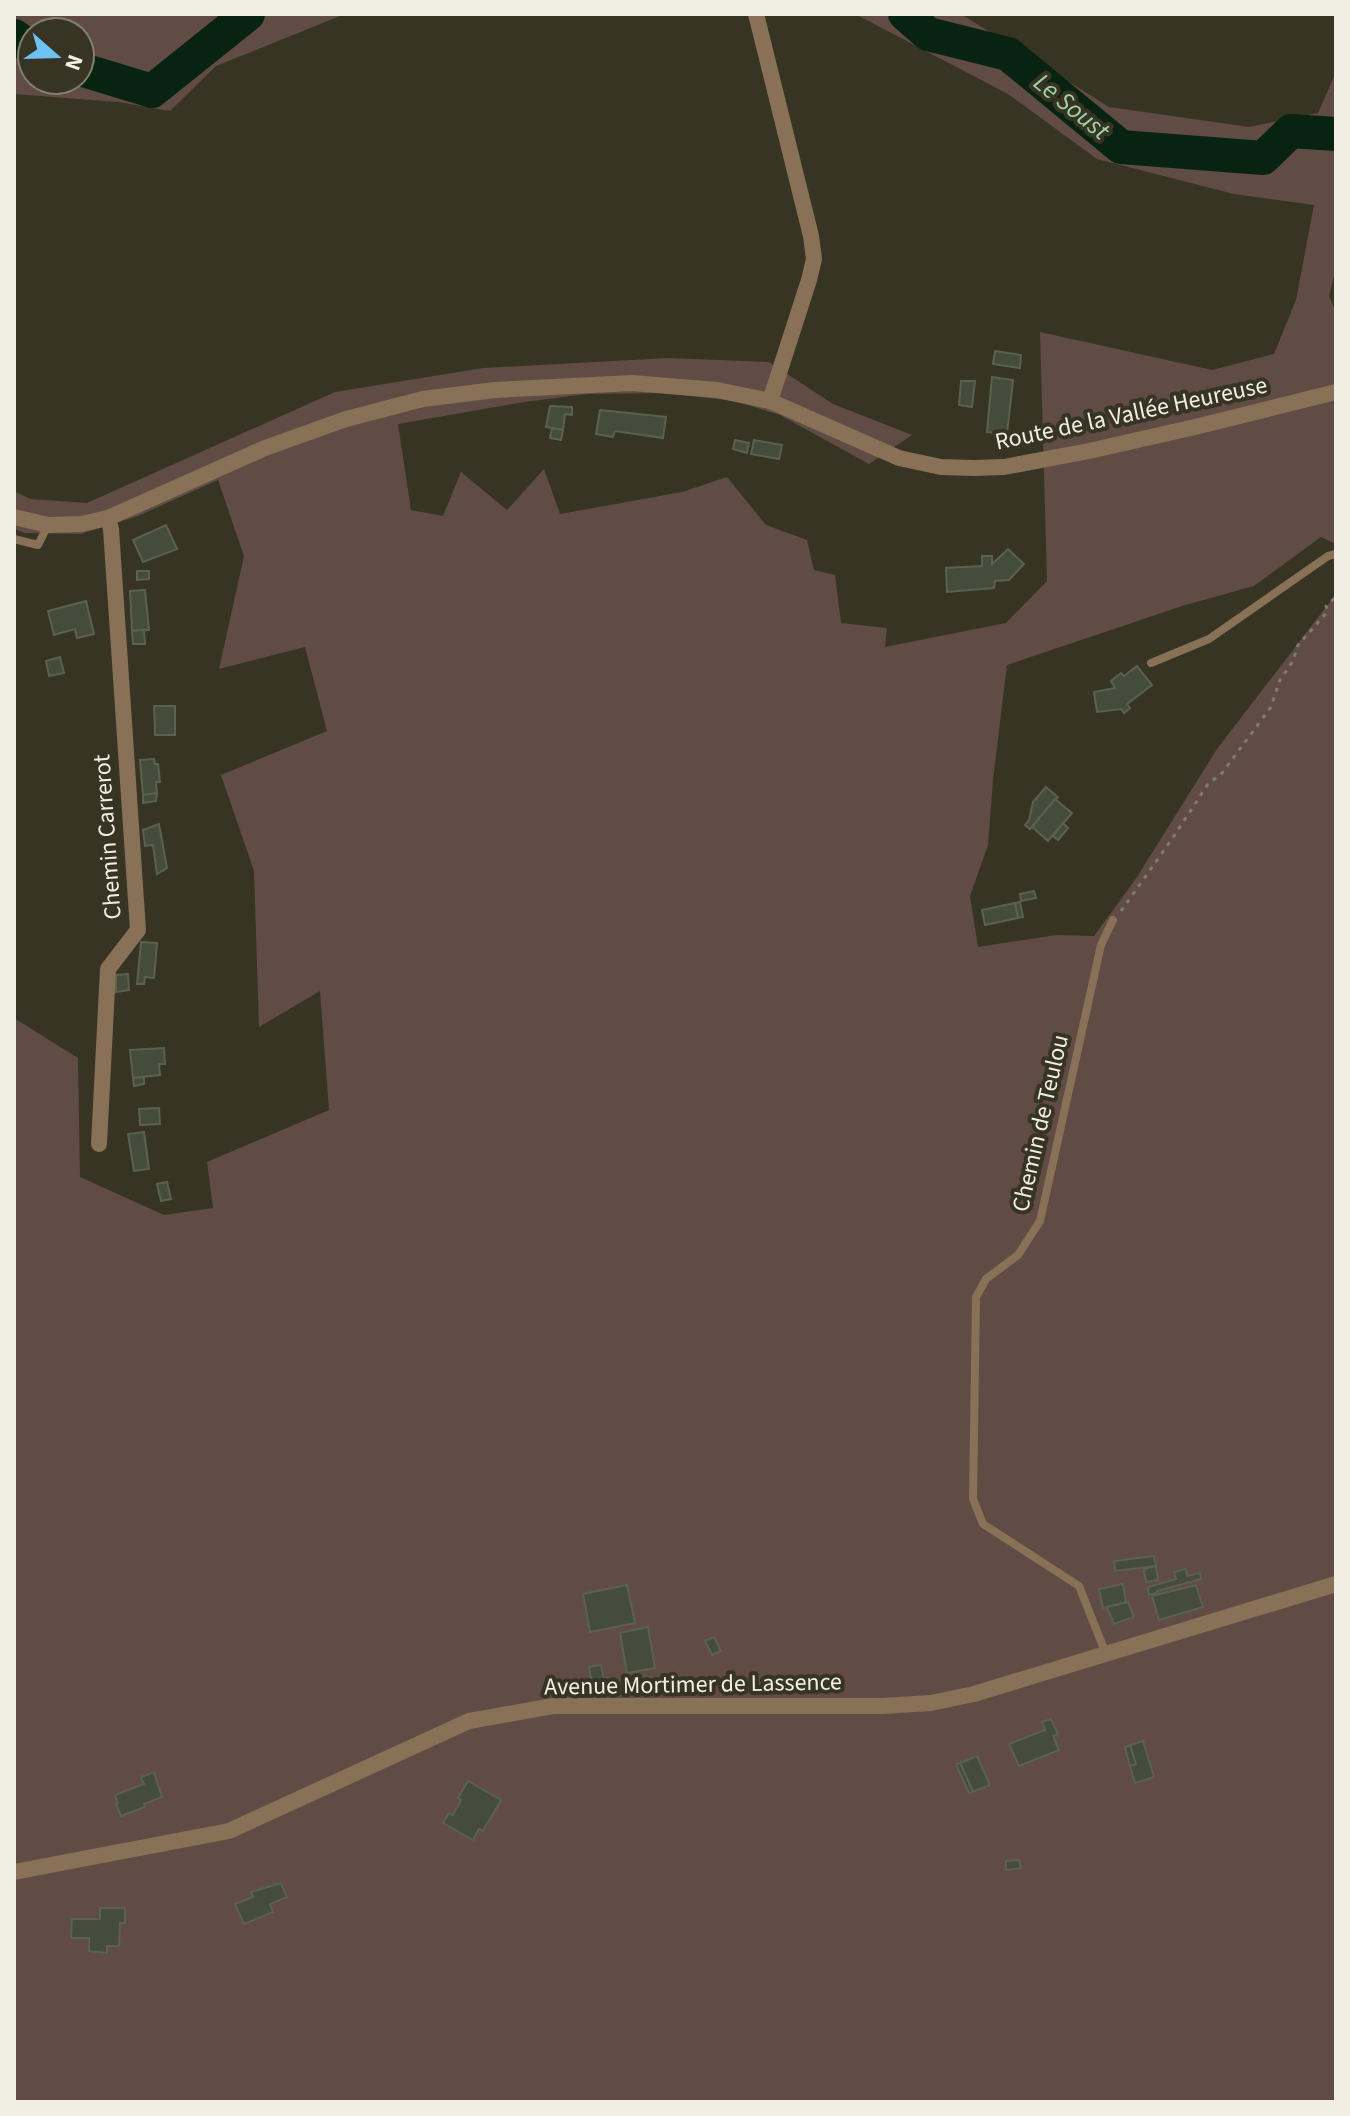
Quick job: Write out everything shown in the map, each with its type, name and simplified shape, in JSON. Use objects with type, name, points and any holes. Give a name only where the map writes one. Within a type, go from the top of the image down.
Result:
[{"type":"street","points":[[756,14],[814,259],[770,401]]},
{"type":"street","name":"Route de la Vallée Heureuse","points":[[14,517],[48,525],[81,524],[108,518],[265,448],[346,419],[423,399],[495,390],[632,383],[717,390],[770,401],[899,458],[941,467],[974,468],[1004,467],[1089,451],[1336,392]]},
{"type":"street","name":"Chemin Carrerot","points":[[99,1144],[108,969],[138,930],[108,518]]},
{"type":"street","name":"Avenue Mortimer de Lassence","points":[[14,1872],[229,1831],[469,1721],[553,1706],[883,1706],[931,1703],[974,1694],[1336,1584]]},
{"type":"lane","points":[[14,539],[38,545],[48,525]]},
{"type":"lane","points":[[1151,663],[1209,639],[1328,556],[1336,554]]},
{"type":"lane","name":"Chemin de Teulou","points":[[1106,1655],[1079,1586],[983,1524],[973,1499],[976,1297],[986,1279],[1018,1255],[1040,1221],[1101,945],[1113,920]]},
{"type":"path","points":[[1113,920],[1208,784],[1222,773],[1271,707],[1280,680],[1293,661],[1298,645],[1328,611],[1326,606],[1336,597]]},
{"type":"shaded area","points":[[14,14],[345,14],[216,66],[170,111],[118,102],[40,96],[96,96],[96,16],[16,16],[16,94]]},
{"type":"shaded area","points":[[855,14],[961,14],[1109,107],[1249,127],[1318,113],[1336,72],[1336,268],[1329,296],[1336,313],[1336,544],[1321,537],[1254,586],[1182,606],[1007,665],[988,845],[970,896],[978,947],[1056,935],[1094,936],[1135,880],[1217,749],[1336,594],[1336,2102],[14,2102],[14,1018],[78,1058],[80,1177],[164,1215],[213,1208],[207,1162],[329,1110],[320,991],[259,1027],[254,871],[221,775],[327,731],[305,647],[219,669],[244,556],[218,480],[138,516],[81,534],[25,533],[14,529],[14,491],[30,499],[87,503],[335,392],[483,368],[668,358],[769,362],[833,404],[912,435],[869,464],[780,415],[735,401],[664,393],[587,394],[524,402],[398,424],[411,510],[443,516],[461,472],[507,510],[544,469],[560,514],[682,492],[727,477],[766,525],[807,540],[814,570],[835,575],[841,623],[887,628],[885,647],[1006,623],[1047,581],[1040,332],[1212,370],[1274,354],[1296,300],[1314,205],[1234,194],[1097,159],[1008,94]]},
{"type":"building","points":[[995,351],[1021,355],[1020,368],[993,364]]},
{"type":"building","points":[[992,377],[1013,380],[1007,434],[987,432]]},
{"type":"building","points":[[961,381],[975,381],[972,407],[959,405]]},
{"type":"building","points":[[550,406],[572,407],[572,415],[565,414],[563,430],[546,427]]},
{"type":"building","points":[[600,410],[666,417],[663,438],[615,431],[613,437],[596,434]]},
{"type":"building","points":[[552,428],[563,430],[561,440],[550,438]]},
{"type":"building","points":[[735,440],[749,443],[747,453],[733,449]]},
{"type":"building","points":[[754,440],[782,445],[779,459],[751,454]]},
{"type":"building","points":[[166,525],[177,549],[143,562],[133,540]]},
{"type":"building","points":[[1008,549],[1024,564],[1009,580],[995,581],[994,588],[947,592],[946,568],[982,566],[982,556],[992,556],[992,564]]},
{"type":"building","points":[[137,571],[149,571],[149,579],[137,580]]},
{"type":"building","points":[[145,590],[149,630],[132,631],[130,591]]},
{"type":"building","points":[[86,601],[94,634],[77,638],[75,629],[54,635],[48,611]]},
{"type":"building","points":[[144,630],[145,644],[133,644],[132,631]]},
{"type":"building","points":[[60,657],[64,673],[49,676],[46,661]]},
{"type":"building","points":[[1137,666],[1152,685],[1127,704],[1130,708],[1124,713],[1121,709],[1097,712],[1094,692],[1115,688],[1111,681]]},
{"type":"building","points":[[154,706],[175,706],[175,735],[155,735]]},
{"type":"building","points":[[154,759],[158,764],[160,782],[156,782],[157,793],[143,795],[140,760]]},
{"type":"building","points":[[1046,787],[1058,797],[1030,829],[1025,825],[1033,802]]},
{"type":"building","points":[[157,793],[156,801],[143,803],[143,795]]},
{"type":"building","points":[[1055,799],[1072,813],[1048,841],[1032,827]]},
{"type":"building","points":[[1063,823],[1068,828],[1058,840],[1053,836]]},
{"type":"building","points":[[159,824],[167,868],[157,874],[153,845],[145,846],[143,830]]},
{"type":"building","points":[[1034,891],[1036,898],[1021,901],[1020,894]]},
{"type":"building","points":[[1020,902],[1023,917],[1018,918],[1015,903]]},
{"type":"building","points":[[1015,903],[1018,918],[985,925],[982,910]]},
{"type":"building","points":[[141,942],[157,943],[154,978],[145,977],[144,984],[137,984]]},
{"type":"building","points":[[128,974],[129,990],[116,992],[116,975]]},
{"type":"building","points":[[164,1048],[165,1064],[159,1064],[160,1075],[133,1078],[130,1050]]},
{"type":"building","points":[[144,1077],[144,1084],[134,1086],[133,1078]]},
{"type":"building","points":[[159,1108],[160,1124],[140,1125],[139,1109]]},
{"type":"building","points":[[144,1132],[149,1169],[134,1171],[128,1134]]},
{"type":"building","points":[[167,1182],[171,1199],[161,1201],[157,1184]]},
{"type":"building","points":[[1154,1556],[1156,1566],[1115,1571],[1114,1561]]},
{"type":"building","points":[[1156,1566],[1158,1580],[1146,1582],[1144,1569]]},
{"type":"building","points":[[1186,1569],[1187,1576],[1200,1573],[1201,1579],[1149,1595],[1148,1587],[1176,1579],[1174,1572]]},
{"type":"building","points":[[1123,1584],[1126,1602],[1103,1608],[1099,1589]]},
{"type":"building","points":[[627,1585],[635,1623],[590,1632],[583,1594]]},
{"type":"building","points":[[1196,1585],[1203,1607],[1159,1620],[1152,1596]]},
{"type":"building","points":[[1128,1602],[1134,1617],[1114,1624],[1107,1607]]},
{"type":"building","points":[[648,1627],[655,1668],[627,1673],[620,1633]]},
{"type":"building","points":[[714,1637],[721,1651],[712,1655],[705,1641]]},
{"type":"building","points":[[601,1665],[606,1690],[593,1690],[589,1667]]},
{"type":"building","points":[[644,1677],[660,1678],[661,1691],[644,1691]]},
{"type":"building","points":[[1051,1719],[1058,1734],[1053,1736],[1059,1750],[1019,1766],[1009,1744],[1045,1730],[1042,1722]]},
{"type":"building","points":[[1143,1741],[1154,1777],[1135,1783],[1130,1766],[1136,1764],[1130,1745]]},
{"type":"building","points":[[1130,1745],[1136,1764],[1130,1766],[1125,1747]]},
{"type":"building","points":[[977,1756],[990,1785],[973,1792],[960,1763]]},
{"type":"building","points":[[960,1763],[973,1792],[969,1793],[956,1764]]},
{"type":"building","points":[[154,1772],[162,1797],[121,1816],[115,1795],[144,1784],[141,1777]]},
{"type":"building","points":[[468,1781],[501,1800],[483,1831],[479,1829],[473,1840],[443,1823],[449,1813],[453,1815]]},
{"type":"building","points":[[1019,1860],[1021,1868],[1006,1870],[1006,1861]]},
{"type":"building","points":[[281,1883],[287,1897],[270,1904],[273,1912],[244,1924],[235,1904],[253,1897],[251,1892]]},
{"type":"building","points":[[100,1908],[125,1908],[125,1923],[120,1923],[119,1946],[107,1946],[107,1953],[89,1951],[89,1938],[71,1938],[72,1919],[100,1919]]},
{"type":"waterway","name":"Le Soust","points":[[96,74],[152,91],[248,14]]},
{"type":"waterway","name":"Le Soust","points":[[905,14],[928,34],[1008,54],[1121,147],[1263,158],[1291,131],[1336,134]]}]
